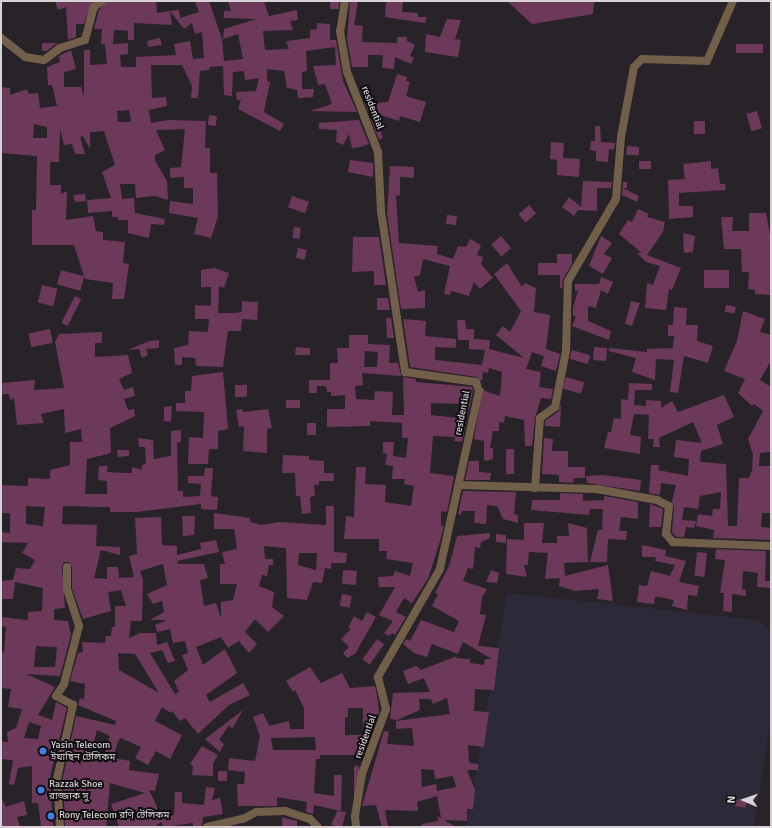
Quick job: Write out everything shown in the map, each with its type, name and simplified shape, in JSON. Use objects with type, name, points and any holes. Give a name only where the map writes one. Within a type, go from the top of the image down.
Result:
[{"type":"street","points":[[1,38],[25,57],[44,60],[60,48],[85,40],[94,7],[102,1]]},
{"type":"street","name":"residential","points":[[345,1],[340,31],[347,72],[378,152],[380,211],[405,372],[476,382],[478,385],[459,485],[440,569],[378,677],[386,709],[362,774],[355,816],[356,827]]},
{"type":"street","points":[[535,488],[540,418],[555,407],[566,351],[568,281],[616,199],[621,137],[634,67],[642,59],[707,61],[734,1]]},
{"type":"street","points":[[459,485],[597,489],[666,502],[669,512],[666,534],[673,542],[771,546]]},
{"type":"street","points":[[60,827],[57,779],[73,705],[56,696],[64,684],[79,626],[67,590],[67,567]]},
{"type":"street","points":[[207,827],[243,819],[256,812],[285,811],[310,819],[318,827]]},
{"type":"shaded area","points":[[507,593],[760,620],[771,634],[771,717],[754,827],[466,827]]},
{"type":"building","points":[[55,1],[93,1],[84,24],[76,24],[76,37],[68,40],[66,7],[58,10]]},
{"type":"building","points":[[107,1],[156,1],[157,13],[170,11],[179,10],[180,18],[199,12],[195,1],[209,1],[222,39],[224,61],[243,59],[238,34],[223,39],[224,29],[256,19],[224,18],[224,11],[231,11],[228,1],[264,1],[269,16],[297,10],[298,20],[290,21],[293,30],[263,31],[265,50],[289,49],[286,41],[310,38],[310,30],[317,29],[317,23],[330,24],[330,40],[336,40],[343,81],[357,112],[310,111],[332,104],[325,84],[318,85],[313,66],[336,65],[335,47],[306,51],[307,71],[302,72],[302,89],[314,89],[313,97],[298,98],[297,90],[287,88],[284,71],[267,69],[267,81],[270,82],[264,112],[284,124],[280,131],[238,109],[241,100],[237,100],[236,92],[256,91],[259,78],[245,80],[244,71],[233,72],[232,96],[224,95],[223,66],[209,67],[210,70],[200,71],[198,98],[191,98],[192,86],[182,65],[151,65],[152,98],[166,97],[167,106],[149,110],[151,123],[168,120],[206,121],[205,148],[210,148],[210,173],[217,173],[218,217],[211,238],[194,234],[198,218],[169,213],[170,201],[193,204],[193,188],[184,188],[184,177],[170,178],[170,168],[181,167],[185,129],[156,130],[165,150],[155,155],[155,161],[167,181],[168,200],[155,196],[136,198],[135,184],[120,184],[122,199],[134,198],[135,213],[165,219],[164,225],[151,224],[149,238],[128,233],[128,220],[118,220],[118,217],[112,217],[112,211],[88,213],[87,200],[111,198],[102,172],[115,165],[104,131],[90,132],[90,149],[83,136],[80,137],[85,154],[75,154],[72,144],[64,145],[60,129],[59,162],[50,162],[50,185],[61,185],[61,194],[67,191],[66,220],[93,216],[96,231],[103,232],[103,240],[125,242],[123,263],[129,264],[124,299],[112,299],[113,283],[85,279],[74,245],[32,245],[32,210],[36,210],[37,156],[1,153],[1,87],[10,88],[10,95],[27,89],[29,94],[38,93],[40,108],[57,106],[52,85],[48,85],[47,67],[60,62],[59,56],[71,50],[76,69],[64,72],[64,87],[81,87],[84,96],[84,50],[90,50],[90,65],[107,64],[105,44],[101,44],[102,29],[94,29],[99,10]],"holes":[[[170,11],[184,29],[192,23],[195,34],[202,32],[204,58],[193,59],[190,41],[174,44],[176,55],[136,57],[136,67],[121,67],[120,55],[128,54],[128,43],[113,44],[114,30],[128,31],[128,40],[134,40],[134,23],[172,25]],[[129,110],[131,122],[118,122],[117,111]],[[34,124],[47,127],[47,138],[33,138]]]},
{"type":"building","points":[[330,1],[339,1],[339,9],[330,9]]},
{"type":"building","points":[[350,1],[358,1],[354,25],[363,26],[362,42],[397,43],[397,37],[407,37],[407,41],[415,45],[410,56],[414,58],[411,64],[395,57],[394,69],[382,68],[383,55],[368,55],[368,67],[352,67],[347,39]]},
{"type":"building","points":[[386,1],[403,1],[402,12],[418,13],[418,17],[427,17],[425,23],[385,17]]},
{"type":"building","points":[[507,1],[594,1],[593,14],[532,24]]},
{"type":"building","points":[[447,19],[461,20],[455,39],[461,40],[458,57],[425,52],[426,34],[440,37]]},
{"type":"building","points":[[160,38],[162,45],[148,47],[147,41]]},
{"type":"building","points":[[42,43],[57,43],[47,51],[42,51]]},
{"type":"building","points":[[736,44],[763,44],[763,53],[736,53]]},
{"type":"building","points":[[397,74],[407,77],[406,81],[410,82],[406,96],[426,102],[420,122],[400,116],[399,121],[368,111],[365,104],[388,102]]},
{"type":"building","points":[[757,111],[762,128],[751,131],[746,114]]},
{"type":"building","points":[[209,115],[217,116],[216,126],[208,125]]},
{"type":"building","points":[[376,118],[383,138],[379,140],[371,120]]},
{"type":"building","points":[[359,120],[369,144],[360,147],[352,148],[349,134],[343,145],[336,142],[337,130],[319,129],[319,123]]},
{"type":"building","points":[[694,121],[705,121],[705,134],[694,134]]},
{"type":"building","points":[[595,126],[600,126],[601,142],[615,143],[614,150],[609,149],[608,162],[596,161],[596,151],[590,150],[591,141],[595,141]]},
{"type":"building","points":[[551,142],[564,143],[563,158],[580,159],[579,177],[557,175],[557,160],[550,159]]},
{"type":"building","points":[[627,146],[639,147],[639,155],[626,155]]},
{"type":"building","points":[[350,160],[373,163],[373,177],[348,172]]},
{"type":"building","points":[[639,161],[651,161],[651,169],[639,169]]},
{"type":"building","points":[[711,161],[711,169],[718,168],[720,184],[725,184],[726,190],[679,193],[679,206],[693,206],[693,217],[669,219],[668,180],[685,179],[683,164]]},
{"type":"building","points":[[390,166],[414,167],[414,178],[400,177],[400,196],[396,195],[399,243],[438,246],[437,254],[453,259],[458,246],[466,247],[470,239],[481,245],[477,255],[483,257],[481,264],[493,278],[480,289],[474,282],[469,296],[451,291],[450,295],[444,294],[450,266],[423,259],[420,275],[414,277],[418,292],[425,290],[425,308],[401,309],[387,214]]},
{"type":"building","points":[[583,181],[612,182],[611,188],[597,188],[597,211],[578,210],[574,216],[562,207],[569,197],[581,207]]},
{"type":"building","points":[[623,182],[627,182],[627,188],[623,188],[639,196],[637,202],[622,195]]},
{"type":"building","points":[[85,194],[86,201],[75,202],[73,195]]},
{"type":"building","points":[[292,196],[309,202],[305,213],[288,207]]},
{"type":"building","points":[[529,205],[536,213],[526,222],[518,214]]},
{"type":"building","points":[[638,209],[649,214],[647,217],[665,222],[663,232],[647,255],[681,268],[672,290],[669,289],[666,310],[645,308],[647,283],[653,285],[660,266],[646,262],[637,253],[642,253],[619,234],[628,220],[632,222]]},
{"type":"building","points":[[749,213],[766,213],[771,240],[771,295],[755,294],[755,290],[748,289],[749,272],[742,272],[741,249],[724,249],[721,217],[733,217],[732,231],[749,231]]},
{"type":"building","points":[[447,215],[457,216],[456,225],[446,224]]},
{"type":"building","points":[[294,227],[301,228],[299,239],[292,238]]},
{"type":"building","points":[[683,233],[695,236],[693,252],[684,253]]},
{"type":"building","points":[[501,236],[511,248],[501,257],[491,244]]},
{"type":"building","points":[[601,236],[612,243],[604,254],[612,258],[603,274],[589,266]]},
{"type":"building","points":[[353,237],[379,237],[386,285],[374,285],[374,271],[352,272]]},
{"type":"building","points":[[298,248],[307,250],[305,260],[296,258]]},
{"type":"building","points":[[557,254],[572,254],[572,264],[563,279],[562,288],[560,288],[560,275],[538,275],[538,263],[557,263]]},
{"type":"building","points":[[507,263],[522,287],[525,283],[536,288],[534,312],[550,315],[546,349],[560,354],[556,371],[541,366],[544,356],[532,352],[526,369],[541,372],[539,387],[553,389],[551,399],[541,398],[535,418],[532,446],[525,446],[524,420],[505,416],[504,423],[499,422],[499,431],[493,431],[490,448],[493,448],[493,459],[487,461],[484,460],[484,441],[474,439],[483,387],[485,391],[500,396],[502,372],[489,368],[488,373],[483,372],[482,381],[477,377],[410,367],[403,319],[426,321],[425,336],[456,339],[456,348],[435,347],[435,360],[482,365],[485,350],[469,349],[469,340],[458,340],[457,320],[465,320],[466,329],[474,329],[474,339],[490,340],[489,349],[524,358],[496,335],[503,326],[510,332],[521,311],[494,274]]},
{"type":"building","points":[[214,268],[229,273],[224,288],[219,286],[218,313],[238,313],[242,311],[242,301],[258,302],[257,320],[242,319],[241,331],[228,331],[223,367],[196,366],[195,358],[182,357],[182,365],[175,365],[174,348],[188,345],[189,331],[208,332],[209,319],[195,319],[195,305],[211,306],[211,287],[201,287],[201,270]]},
{"type":"building","points":[[61,270],[84,276],[80,291],[57,284]]},
{"type":"building","points":[[704,270],[729,270],[729,288],[704,288]]},
{"type":"building","points":[[601,277],[613,282],[608,294],[601,290],[596,308],[588,306],[588,321],[611,331],[609,340],[572,326],[576,316],[573,316],[573,307],[578,291],[575,291],[575,284],[599,284]]},
{"type":"building","points":[[42,285],[58,289],[53,306],[38,302]]},
{"type":"building","points":[[75,296],[81,299],[68,326],[61,323]]},
{"type":"building","points":[[377,298],[388,298],[390,310],[377,310]]},
{"type":"building","points":[[631,301],[640,303],[632,326],[625,324]]},
{"type":"building","points":[[726,305],[736,307],[734,314],[725,312]]},
{"type":"building","points":[[674,307],[687,308],[686,325],[698,325],[697,341],[713,346],[708,363],[684,356],[678,393],[670,392],[674,360],[656,359],[655,380],[632,372],[636,358],[609,351],[609,348],[647,352],[647,349],[673,348],[674,336],[668,336],[668,325],[673,325]]},
{"type":"building","points":[[743,311],[765,319],[760,332],[771,335],[771,361],[760,380],[771,387],[771,452],[760,453],[759,466],[771,466],[771,513],[762,513],[761,527],[771,528],[771,540],[713,538],[714,530],[696,526],[698,514],[712,516],[713,509],[720,509],[721,492],[700,496],[698,509],[684,507],[682,520],[696,521],[694,528],[686,527],[684,537],[676,537],[672,532],[674,507],[672,501],[676,485],[661,483],[660,495],[649,493],[651,465],[659,465],[658,470],[688,476],[689,459],[674,457],[676,440],[702,443],[693,422],[659,438],[660,447],[653,447],[654,439],[648,439],[649,415],[634,414],[630,435],[641,437],[640,454],[604,448],[608,432],[611,432],[614,418],[621,419],[621,399],[628,400],[629,383],[652,384],[652,390],[635,390],[634,405],[646,406],[646,400],[661,401],[661,408],[672,401],[678,412],[724,395],[734,417],[717,425],[723,444],[701,451],[700,462],[726,464],[728,526],[737,526],[739,478],[749,478],[752,470],[753,455],[748,439],[763,411],[754,404],[752,406],[738,393],[745,379],[724,371],[737,341]]},
{"type":"building","points":[[386,318],[391,318],[394,338],[387,338]]},
{"type":"building","points":[[50,329],[53,343],[31,347],[28,334]]},
{"type":"building","points":[[102,332],[102,343],[95,343],[95,357],[128,355],[132,373],[119,379],[124,390],[133,387],[135,396],[124,399],[128,410],[134,409],[135,416],[110,428],[111,453],[87,459],[85,494],[107,494],[107,481],[98,480],[99,466],[108,466],[107,472],[132,473],[132,467],[142,470],[142,465],[146,464],[145,447],[139,447],[138,438],[153,440],[154,459],[171,456],[171,431],[181,430],[181,442],[177,442],[178,491],[183,491],[183,497],[200,496],[201,484],[188,483],[188,476],[204,476],[205,468],[213,468],[211,496],[218,497],[217,510],[201,509],[201,504],[136,512],[110,512],[110,507],[63,506],[62,524],[97,525],[96,546],[120,547],[120,555],[101,550],[94,578],[107,579],[107,567],[118,567],[119,578],[134,577],[129,556],[137,554],[135,518],[161,517],[162,545],[177,546],[177,555],[201,549],[200,543],[216,540],[219,552],[177,561],[178,564],[204,564],[208,578],[200,580],[204,606],[216,603],[221,618],[221,602],[233,600],[237,584],[220,584],[220,564],[225,564],[222,552],[237,549],[234,529],[214,529],[214,513],[250,518],[250,522],[261,525],[280,522],[326,525],[326,506],[334,506],[334,552],[347,553],[346,563],[331,563],[331,569],[325,568],[322,583],[313,582],[307,600],[287,598],[286,548],[264,546],[265,559],[273,559],[273,565],[269,565],[267,576],[262,575],[259,586],[274,592],[272,607],[284,616],[268,632],[255,619],[245,632],[257,644],[249,653],[239,641],[228,648],[221,637],[196,647],[203,665],[225,649],[237,673],[206,695],[210,702],[243,683],[250,695],[229,705],[198,734],[185,718],[180,721],[172,711],[171,713],[162,707],[155,721],[182,735],[170,759],[156,751],[148,765],[135,758],[141,747],[121,738],[118,741],[113,758],[130,761],[129,770],[159,774],[155,791],[149,790],[163,819],[174,815],[175,792],[182,792],[182,803],[204,805],[206,787],[215,788],[212,800],[220,798],[223,814],[203,817],[202,827],[193,827],[193,823],[163,827],[161,822],[154,827],[119,827],[111,804],[145,793],[110,783],[106,827],[65,827],[63,777],[76,716],[115,725],[116,721],[78,705],[80,698],[84,700],[85,684],[70,681],[78,653],[83,652],[82,642],[105,643],[106,636],[111,636],[112,627],[115,627],[115,606],[126,606],[121,590],[108,592],[111,611],[83,619],[72,589],[72,567],[69,562],[64,562],[62,567],[65,608],[54,609],[54,620],[68,621],[71,635],[60,676],[26,674],[55,687],[38,715],[52,720],[56,702],[67,708],[50,777],[53,827],[41,827],[38,803],[32,803],[32,766],[18,768],[14,785],[9,784],[13,760],[1,759],[1,742],[8,742],[7,732],[16,728],[22,709],[8,707],[11,689],[1,688],[1,652],[4,653],[6,627],[1,626],[2,617],[28,620],[28,612],[42,611],[43,588],[15,582],[13,599],[1,599],[1,581],[13,580],[16,568],[30,569],[35,560],[22,553],[28,543],[1,542],[1,532],[10,533],[10,513],[1,513],[1,485],[28,486],[28,478],[50,479],[50,470],[70,465],[70,442],[82,442],[81,429],[65,433],[64,409],[41,414],[44,423],[17,425],[14,398],[10,400],[9,394],[1,394],[1,383],[35,380],[34,390],[64,388],[55,342],[59,334]],"holes":[[[26,506],[45,507],[43,526],[26,524]],[[299,553],[317,553],[316,570],[298,565]],[[163,564],[167,585],[147,594],[153,604],[162,601],[164,612],[150,620],[167,620],[155,625],[157,632],[170,629],[173,643],[185,641],[188,653],[182,655],[188,670],[174,681],[179,692],[175,694],[150,653],[162,650],[168,663],[175,661],[167,642],[157,645],[156,633],[140,633],[129,638],[131,621],[142,621],[143,580],[140,571]],[[36,646],[57,647],[55,667],[34,667]],[[118,653],[135,654],[159,693],[119,670]],[[29,722],[41,726],[38,739],[24,738]],[[97,730],[110,736],[104,753],[91,752]]]},
{"type":"building","points":[[349,335],[368,335],[368,344],[390,345],[389,363],[398,363],[401,376],[362,373],[363,385],[355,386],[356,399],[374,400],[375,391],[393,392],[392,415],[404,415],[403,377],[416,379],[416,382],[472,387],[473,391],[468,414],[462,413],[464,404],[431,403],[431,415],[457,418],[456,426],[465,427],[462,442],[454,441],[455,437],[433,436],[430,473],[454,476],[447,512],[441,511],[441,526],[444,526],[428,579],[412,603],[404,598],[396,612],[406,617],[395,635],[392,633],[389,636],[384,633],[393,621],[379,615],[395,587],[379,587],[378,577],[393,576],[395,571],[410,576],[413,563],[386,559],[387,551],[379,551],[379,539],[344,539],[346,516],[354,517],[356,467],[366,467],[365,484],[386,485],[385,502],[411,506],[414,486],[404,484],[405,479],[392,479],[393,466],[385,465],[387,454],[383,453],[383,442],[394,442],[393,456],[406,458],[408,438],[402,438],[402,423],[370,421],[370,426],[327,427],[327,409],[345,409],[345,395],[331,396],[331,392],[327,392],[326,386],[317,386],[317,393],[309,393],[309,380],[330,380],[330,363],[338,363],[337,348],[349,348]],"holes":[[[365,351],[378,352],[377,367],[364,367]]]},
{"type":"building","points":[[159,340],[159,348],[146,349],[148,355],[142,358],[139,349],[128,350],[149,341]]},
{"type":"building","points":[[296,347],[310,348],[310,355],[295,355]]},
{"type":"building","points":[[594,347],[607,348],[606,361],[593,360]]},
{"type":"building","points":[[572,350],[590,355],[588,364],[570,359]]},
{"type":"building","points":[[223,372],[228,429],[218,431],[218,449],[209,449],[208,464],[188,464],[189,437],[203,438],[204,412],[176,411],[176,403],[185,403],[185,391],[191,391],[192,376]]},
{"type":"building","points":[[566,377],[584,382],[581,394],[563,389]]},
{"type":"building","points":[[235,385],[247,385],[247,397],[235,397]]},
{"type":"building","points":[[286,400],[300,400],[300,408],[286,408]]},
{"type":"building","points":[[561,403],[560,427],[545,426],[545,421],[559,411]]},
{"type":"building","points":[[172,406],[171,422],[164,421],[164,407]]},
{"type":"building","points":[[242,409],[243,412],[268,409],[272,428],[267,429],[267,453],[243,451],[244,426],[239,427],[236,410]]},
{"type":"building","points":[[307,423],[316,423],[316,435],[307,435]]},
{"type":"building","points":[[544,438],[553,439],[552,451],[568,451],[568,467],[585,467],[585,478],[574,478],[573,483],[559,482],[559,475],[542,474]]},
{"type":"building","points":[[506,449],[514,449],[514,474],[506,474]]},
{"type":"building","points":[[117,450],[129,450],[129,456],[118,457]]},
{"type":"building","points":[[283,455],[309,456],[309,460],[324,461],[324,473],[334,473],[334,481],[319,481],[319,485],[314,485],[315,496],[310,497],[311,513],[302,514],[300,496],[296,496],[295,473],[282,473]]},
{"type":"building","points":[[469,461],[479,461],[479,472],[491,473],[490,480],[465,480]]},
{"type":"building","points":[[603,475],[641,480],[640,491],[587,483],[586,476]]},
{"type":"building","points":[[463,491],[516,492],[514,514],[518,515],[518,523],[503,519],[497,506],[487,505],[486,524],[474,523],[475,511],[462,511],[461,515],[458,514]]},
{"type":"building","points":[[560,493],[583,494],[583,501],[604,500],[604,496],[638,502],[638,519],[621,517],[619,531],[627,531],[626,540],[608,539],[607,562],[590,562],[598,530],[602,530],[603,509],[590,509],[589,515],[531,510],[532,500],[560,500]]},
{"type":"building","points":[[650,504],[663,509],[661,527],[649,527]]},
{"type":"building","points":[[182,516],[195,516],[194,535],[183,536]]},
{"type":"building","points":[[524,523],[544,523],[542,543],[557,543],[557,536],[569,536],[568,523],[587,528],[588,562],[564,563],[565,576],[608,565],[613,601],[597,599],[599,589],[575,591],[559,586],[560,578],[545,579],[548,553],[529,552],[528,565],[524,565],[527,577],[506,574],[507,539],[524,540]]},
{"type":"building","points":[[490,533],[490,538],[481,542],[480,548],[475,547],[473,569],[468,568],[463,581],[487,589],[482,597],[480,614],[486,615],[478,646],[499,648],[494,690],[475,689],[474,711],[489,712],[484,747],[468,745],[469,763],[478,764],[478,770],[467,770],[475,790],[473,809],[467,809],[467,821],[444,820],[456,827],[422,827],[422,824],[438,821],[437,816],[441,818],[437,796],[417,802],[418,811],[385,810],[388,827],[382,827],[376,805],[362,806],[384,731],[389,732],[387,744],[414,746],[412,728],[396,729],[396,721],[450,714],[447,698],[433,704],[431,699],[419,699],[420,710],[397,720],[390,719],[393,693],[430,692],[424,678],[408,684],[403,671],[416,666],[421,670],[457,656],[456,658],[470,659],[470,663],[484,665],[485,659],[492,659],[463,642],[458,654],[432,644],[427,657],[414,653],[403,644],[406,639],[410,641],[421,620],[454,632],[459,621],[432,606],[438,594],[435,593],[449,566],[457,536]],"holes":[[[421,769],[434,770],[435,779],[453,776],[456,787],[437,791],[436,784],[422,787]]]},
{"type":"building","points":[[496,534],[506,535],[506,543],[496,542]]},
{"type":"building","points":[[642,545],[666,550],[665,556],[686,561],[679,582],[699,586],[697,596],[688,595],[687,610],[672,606],[674,600],[660,597],[655,597],[654,604],[637,602],[639,585],[647,586],[651,571],[670,576],[675,565],[655,561],[656,557],[642,557]]},
{"type":"building","points":[[716,549],[766,551],[765,581],[771,581],[771,588],[757,587],[758,573],[743,571],[742,589],[746,590],[746,596],[732,594],[732,612],[723,611],[724,593],[720,593],[725,560],[715,559]]},
{"type":"building","points":[[697,552],[707,553],[704,577],[694,576]]},
{"type":"building","points":[[343,570],[357,571],[356,585],[342,584]]},
{"type":"building","points":[[491,570],[499,573],[497,583],[486,582]]},
{"type":"building","points":[[342,594],[352,596],[350,608],[340,606]]},
{"type":"building","points":[[367,612],[376,617],[355,654],[347,658],[343,653],[349,647],[341,639],[351,629],[348,628],[354,616],[362,621]]},
{"type":"building","points":[[377,639],[384,644],[370,665],[362,659]]},
{"type":"building","points":[[310,667],[321,683],[342,673],[350,688],[375,686],[379,712],[373,729],[363,728],[363,708],[348,708],[348,717],[345,717],[345,735],[361,735],[361,755],[320,755],[320,759],[316,759],[314,793],[334,796],[334,775],[342,775],[341,811],[314,805],[313,814],[306,812],[307,802],[277,797],[277,806],[238,806],[237,784],[244,784],[245,772],[228,770],[229,758],[255,761],[260,736],[253,717],[263,713],[269,726],[289,721],[290,729],[304,729],[304,708],[295,690],[293,692],[286,681]],"holes":[[[315,737],[316,750],[273,750],[271,738]]]},
{"type":"building","points":[[243,710],[232,729],[229,725],[219,740],[224,744],[220,752],[205,739]]},
{"type":"building","points":[[202,746],[218,755],[213,763],[213,776],[192,775],[193,766],[190,764]]},
{"type":"building","points":[[354,766],[359,766],[359,798],[354,798]]},
{"type":"building","points":[[218,771],[227,771],[227,781],[218,781]]},
{"type":"building","points":[[1,797],[6,807],[24,801],[27,815],[17,817],[20,827],[1,827]]},
{"type":"building","points":[[736,799],[747,801],[746,808],[735,806]]},
{"type":"building","points":[[337,811],[346,812],[342,827],[331,825]]},
{"type":"building","points":[[282,817],[297,821],[297,827],[282,826]]},
{"type":"place","name":"Yasin Telecom ইয়াছিন টেলিকম","points":[[43,751]]},
{"type":"place","name":"Razzak Shoe রাজ্জাক সু","points":[[41,790]]},
{"type":"place","name":"Rony Telecom রণি টেলিকম","points":[[51,816]]}]
